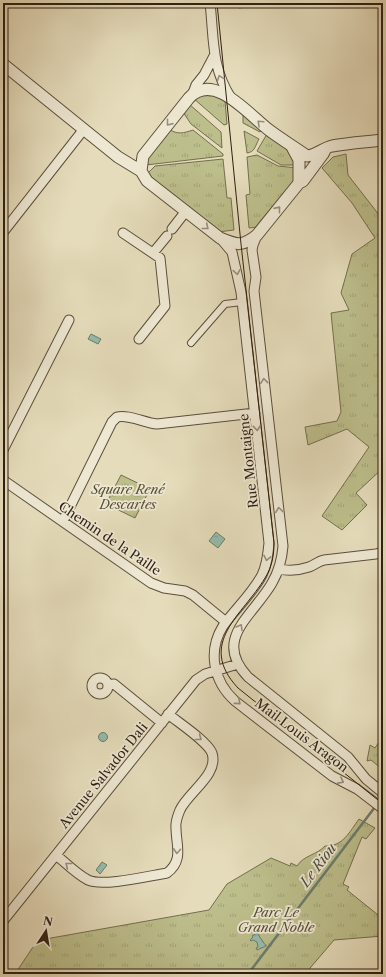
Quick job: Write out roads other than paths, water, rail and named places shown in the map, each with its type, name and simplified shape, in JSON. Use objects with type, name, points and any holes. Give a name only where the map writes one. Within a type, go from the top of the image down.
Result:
[{"type":"street","points":[[210,3],[214,56],[221,80],[231,98]]},
{"type":"street","points":[[141,171],[141,161],[143,156],[193,93],[196,85],[204,75],[214,56]]},
{"type":"street","points":[[3,64],[118,157],[127,161],[141,171],[148,181],[220,238],[232,244],[241,244],[249,241],[257,235],[299,182],[303,181],[322,152]]},
{"type":"street","points":[[193,93],[200,90],[210,90],[231,98],[243,106],[267,129],[307,156],[313,156],[330,146],[383,140]]},
{"type":"street","points":[[4,231],[84,130]]},
{"type":"street","points":[[292,145],[299,160],[299,182]]},
{"type":"street","points":[[127,161],[143,156]]},
{"type":"street","points":[[153,253],[186,211]]},
{"type":"street","points":[[123,233],[160,258],[165,306],[139,339]]},
{"type":"street","name":"Rue Montaigne","points":[[238,664],[234,648],[235,637],[238,630],[268,589],[279,569],[282,554],[282,539],[254,291],[256,277],[252,250],[257,235]]},
{"type":"street","name":"Rue Montaigne","points":[[215,671],[214,656],[220,631],[248,596],[261,576],[268,555],[269,536],[242,302],[235,260],[232,252],[220,238]]},
{"type":"street","points":[[191,343],[226,304],[242,302]]},
{"type":"street","points":[[3,450],[69,320]]},
{"type":"street","points":[[63,521],[112,422],[117,417],[125,416],[148,423],[157,424],[255,413]]},
{"type":"street","name":"Chemin de la Paille","points":[[3,480],[151,583],[164,588],[185,591],[193,595],[226,622]]},
{"type":"street","points":[[279,569],[286,570],[307,568],[318,561],[383,552]]},
{"type":"street","name":"Avenue Salvador Dali","points":[[3,922],[196,680],[206,674],[238,664]]},
{"type":"street","name":"Mail Louis Aragon","points":[[238,664],[248,677],[348,757],[366,779],[383,793]]},
{"type":"street","name":"Mail Louis Aragon","points":[[215,671],[226,690],[236,701],[332,776],[357,789],[383,809]]},
{"type":"street","points":[[108,685],[114,684],[162,723]]},
{"type":"street","points":[[56,855],[87,880],[96,883],[167,873],[173,868],[179,851],[175,826],[177,816],[181,807],[208,775],[212,767],[213,759],[211,752],[204,742],[168,714]]},
{"type":"water","points":[[91,334],[101,339],[98,344],[88,339]]},
{"type":"water","points":[[216,532],[225,539],[218,548],[209,541]]},
{"type":"water","points":[[103,732],[108,737],[103,742],[98,737]]},
{"type":"water","points":[[102,862],[107,865],[100,874],[96,870]]},
{"type":"water","points":[[257,933],[266,946],[257,950],[257,942],[250,940],[253,937],[252,936]]},
{"type":"waterway","name":"Le Riou","points":[[248,974],[375,807]]},
{"type":"tram line","points":[[217,3],[241,244],[274,543],[273,556],[269,570],[256,592],[236,617],[228,630],[222,643],[221,657],[226,672],[238,688],[383,804]]},
{"type":"park label","name":"Square René Descartes","points":[[128,496]]},
{"type":"park label","name":"Parc Le Grand Noble","points":[[276,920]]}]
